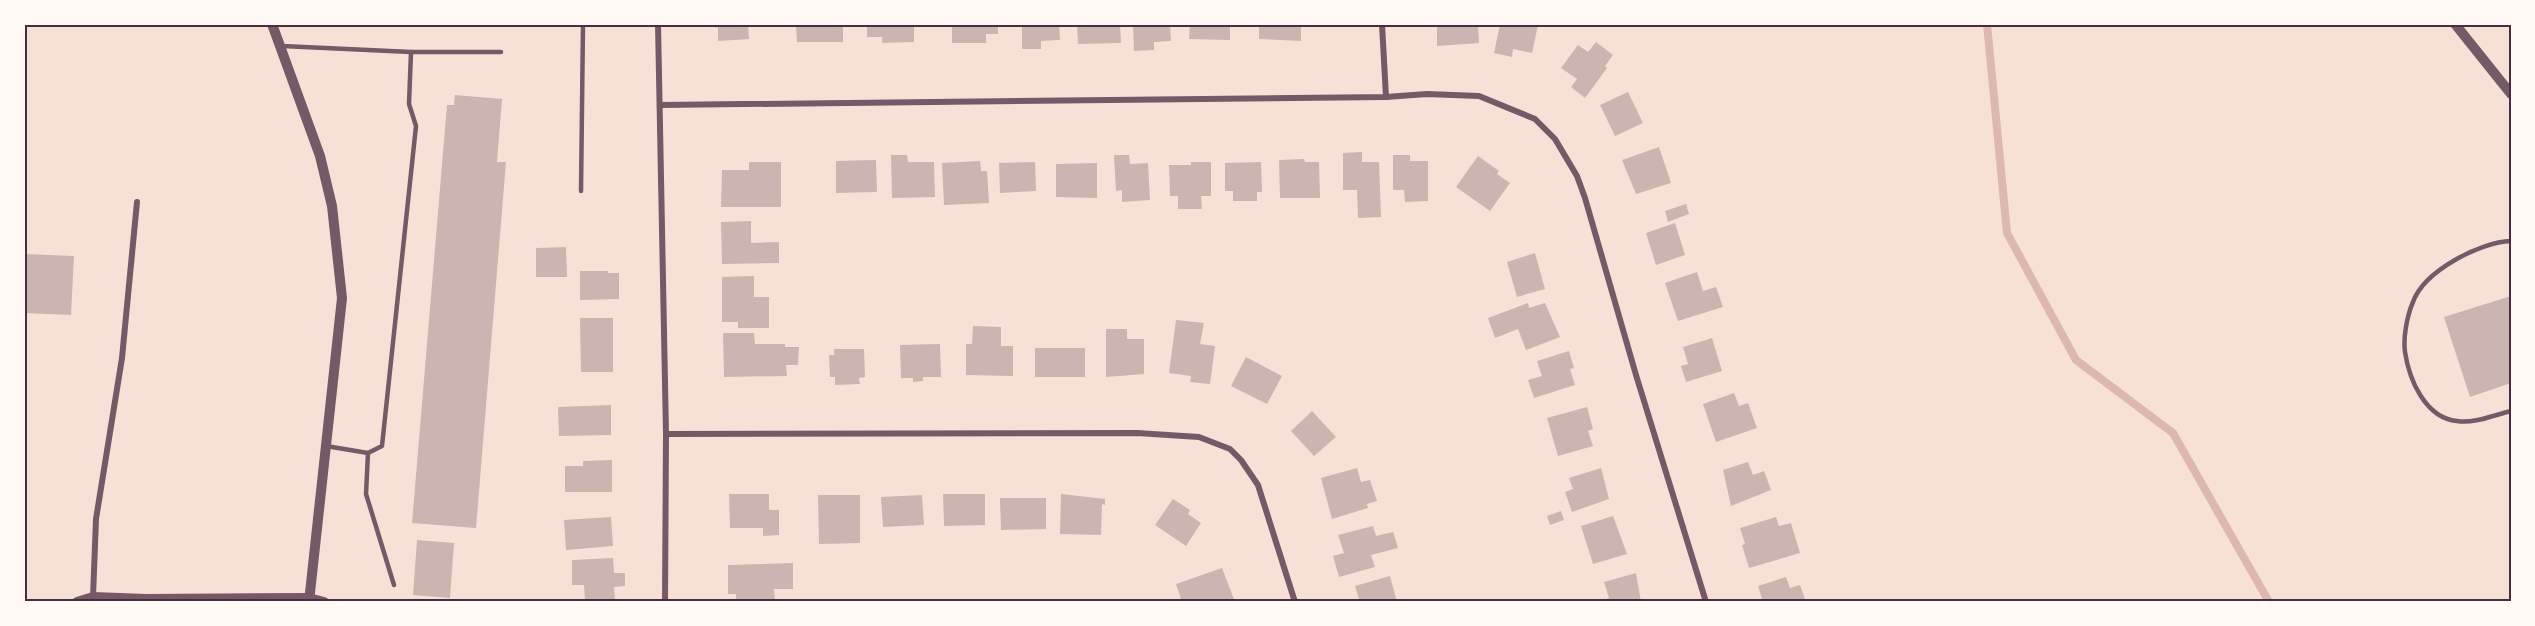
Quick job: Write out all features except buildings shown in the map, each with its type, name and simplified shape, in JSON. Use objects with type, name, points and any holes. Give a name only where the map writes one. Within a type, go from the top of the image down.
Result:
[{"type":"street","points":[[272,24],[320,156],[332,206],[342,298],[309,600]]},
{"type":"street","points":[[658,24],[666,434],[665,602]]},
{"type":"street","points":[[1382,24],[1386,98]]},
{"type":"street","points":[[2455,24],[2511,94]]},
{"type":"street","points":[[660,105],[1386,98],[1427,94],[1479,96],[1536,118],[1555,140],[1577,176],[1585,198],[1636,375],[1706,602]]},
{"type":"street","points":[[93,597],[96,519],[122,358],[137,202]]},
{"type":"street","points":[[666,434],[1137,433],[1199,437],[1230,449],[1241,460],[1258,485],[1295,602]]},
{"type":"street","points":[[77,602],[93,597],[121,600],[309,600],[324,602]]},
{"type":"lane","points":[[581,191],[583,24]]},
{"type":"lane","points":[[279,46],[411,52],[501,52]]},
{"type":"lane","points":[[326,446],[368,453],[382,446],[416,126],[409,104],[411,52]]},
{"type":"lane","points":[[2511,241],[2482,246],[2440,270],[2426,282],[2413,300],[2406,328],[2405,350],[2411,373],[2424,401],[2435,413],[2458,422],[2511,411]]},
{"type":"lane","points":[[368,453],[366,494],[394,585]]},
{"type":"waterway","points":[[1987,24],[2007,233],[2076,360],[2173,433],[2269,602]]}]
